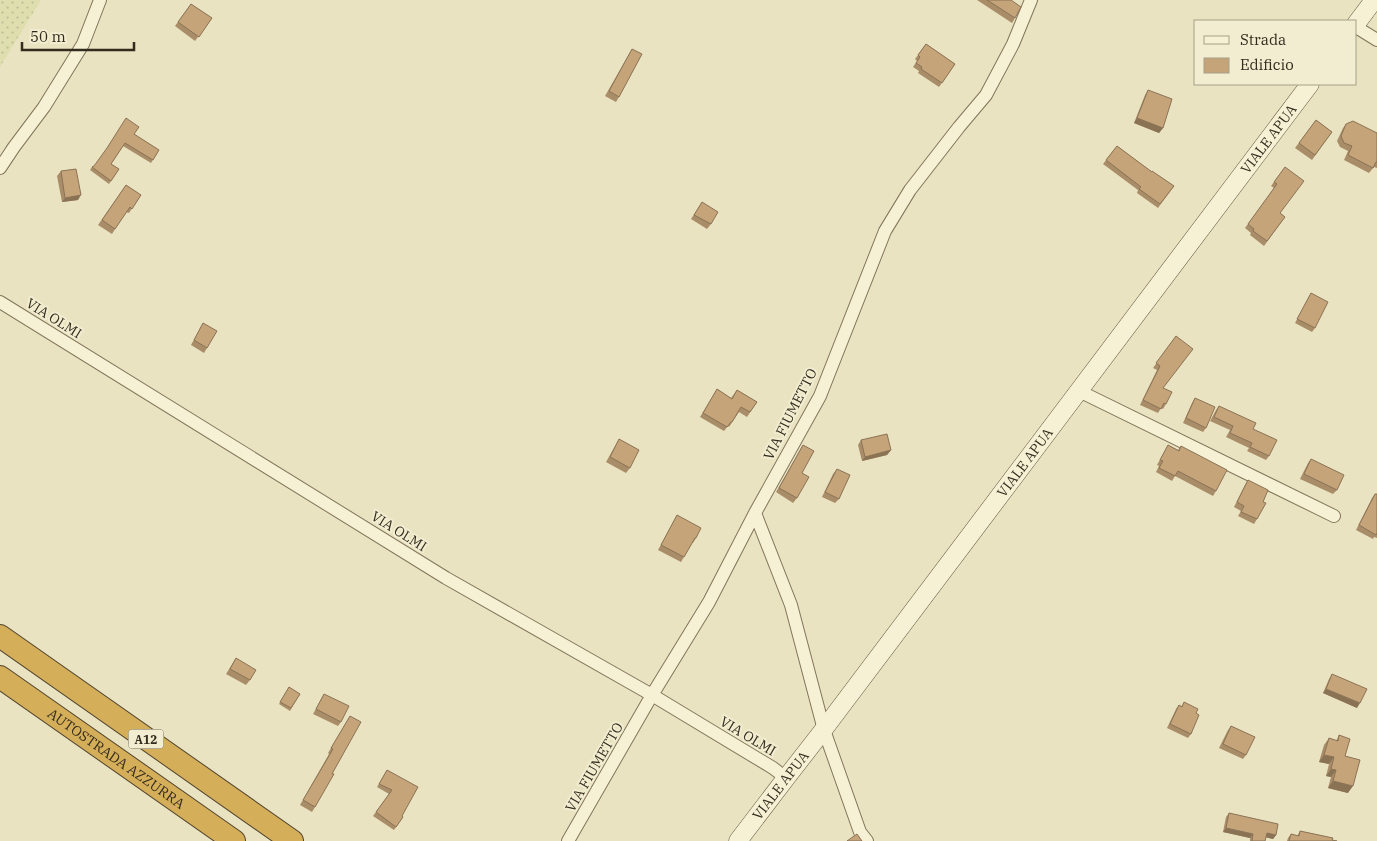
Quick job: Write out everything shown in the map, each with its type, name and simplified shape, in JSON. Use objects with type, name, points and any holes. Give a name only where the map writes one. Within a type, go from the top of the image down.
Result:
[{"type":"highway","name":"A12","points":[[0,636],[292,841]]},
{"type":"highway","name":"AUTOSTRADA AZZURRA","points":[[0,677],[234,841]]},
{"type":"street","points":[[0,168],[44,107],[83,44],[100,0]]},
{"type":"street","name":"VIA FIUMETTO","points":[[568,841],[652,695],[710,602],[755,513],[820,396],[885,231],[910,190],[986,94],[1013,44],[1031,0]]},
{"type":"street","points":[[1357,24],[1374,0]]},
{"type":"street","points":[[1357,26],[1377,40]]},
{"type":"street","name":"VIALE APUA","points":[[738,841],[824,730],[1309,85]]},
{"type":"street","name":"VIA OLMI","points":[[0,302],[446,578],[652,695],[786,778]]},
{"type":"street","points":[[1079,391],[1334,516]]},
{"type":"street","points":[[755,513],[790,605],[824,730],[860,832],[867,841]]},
{"type":"green space","points":[[0,0],[41,0],[0,67]]},
{"type":"building","points":[[987,0],[1011,0],[1021,7],[1015,18]]},
{"type":"building","points":[[191,4],[212,18],[199,37],[178,22]]},
{"type":"building","points":[[926,44],[955,64],[942,83],[921,69],[922,67],[916,63],[920,57],[918,55]]},
{"type":"building","points":[[632,49],[642,54],[619,97],[609,91]]},
{"type":"building","points":[[1148,90],[1172,99],[1163,128],[1137,118]]},
{"type":"building","points":[[126,118],[139,127],[134,134],[159,150],[153,160],[125,143],[111,164],[119,169],[111,181],[92,167]]},
{"type":"building","points":[[1316,120],[1332,132],[1315,155],[1299,143]]},
{"type":"building","points":[[1353,121],[1377,133],[1377,162],[1373,168],[1348,155],[1352,146],[1344,143],[1341,136],[1346,124]]},
{"type":"building","points":[[1117,146],[1174,186],[1160,204],[1139,189],[1141,187],[1106,160]]},
{"type":"building","points":[[1285,167],[1304,181],[1280,213],[1285,217],[1267,241],[1253,231],[1254,229],[1248,224],[1277,184],[1274,182]]},
{"type":"building","points":[[76,169],[81,195],[65,198],[61,171]]},
{"type":"building","points":[[126,185],[141,195],[115,229],[102,220]]},
{"type":"building","points":[[702,202],[718,212],[711,224],[694,215]]},
{"type":"building","points":[[1311,293],[1328,302],[1315,328],[1297,319]]},
{"type":"building","points":[[203,323],[217,331],[207,348],[194,340]]},
{"type":"building","points":[[1176,336],[1193,349],[1163,388],[1172,392],[1161,409],[1143,400],[1160,366],[1156,363]]},
{"type":"building","points":[[717,389],[732,399],[737,390],[757,402],[750,412],[741,407],[727,427],[703,413]]},
{"type":"building","points":[[1195,398],[1215,407],[1206,428],[1186,418]]},
{"type":"building","points":[[1219,406],[1256,423],[1253,429],[1277,440],[1269,456],[1250,447],[1252,443],[1230,433],[1233,426],[1214,417]]},
{"type":"building","points":[[887,434],[891,450],[865,457],[861,440]]},
{"type":"building","points":[[619,439],[639,450],[630,468],[610,457]]},
{"type":"building","points":[[803,445],[814,451],[802,473],[809,477],[797,498],[779,488]]},
{"type":"building","points":[[1168,445],[1179,451],[1181,446],[1227,470],[1216,491],[1178,471],[1175,476],[1159,468],[1163,461],[1160,460]]},
{"type":"building","points":[[1311,459],[1344,475],[1337,490],[1304,474]]},
{"type":"building","points":[[837,469],[850,475],[839,499],[825,492]]},
{"type":"building","points":[[1248,480],[1268,490],[1263,502],[1266,503],[1257,519],[1241,512],[1244,506],[1237,502]]},
{"type":"building","points":[[1375,494],[1377,494],[1376,535],[1359,525]]},
{"type":"building","points":[[677,515],[701,528],[684,557],[661,545]]},
{"type":"building","points":[[236,658],[256,670],[250,680],[230,669]]},
{"type":"building","points":[[1332,674],[1367,689],[1360,703],[1326,689]]},
{"type":"building","points":[[289,687],[300,694],[291,708],[280,702]]},
{"type":"building","points":[[324,694],[349,706],[341,722],[316,709]]},
{"type":"building","points":[[1184,702],[1198,709],[1196,713],[1199,715],[1191,734],[1170,724],[1179,705],[1182,707]]},
{"type":"building","points":[[350,716],[361,722],[315,807],[303,800]]},
{"type":"building","points":[[1231,726],[1255,737],[1246,755],[1223,744]]},
{"type":"building","points":[[1339,735],[1350,739],[1345,756],[1360,760],[1353,786],[1333,781],[1336,770],[1331,769],[1334,757],[1324,755],[1329,738],[1338,741]]},
{"type":"building","points":[[387,770],[418,787],[396,827],[376,812],[392,790],[379,784]]},
{"type":"building","points":[[1229,813],[1278,824],[1276,835],[1267,833],[1265,841],[1252,841],[1253,834],[1226,828]]},
{"type":"building","points":[[1300,831],[1333,838],[1332,840],[1337,841],[1289,841],[1291,834],[1299,836]]},
{"type":"building","points":[[857,834],[862,841],[847,841]]}]
